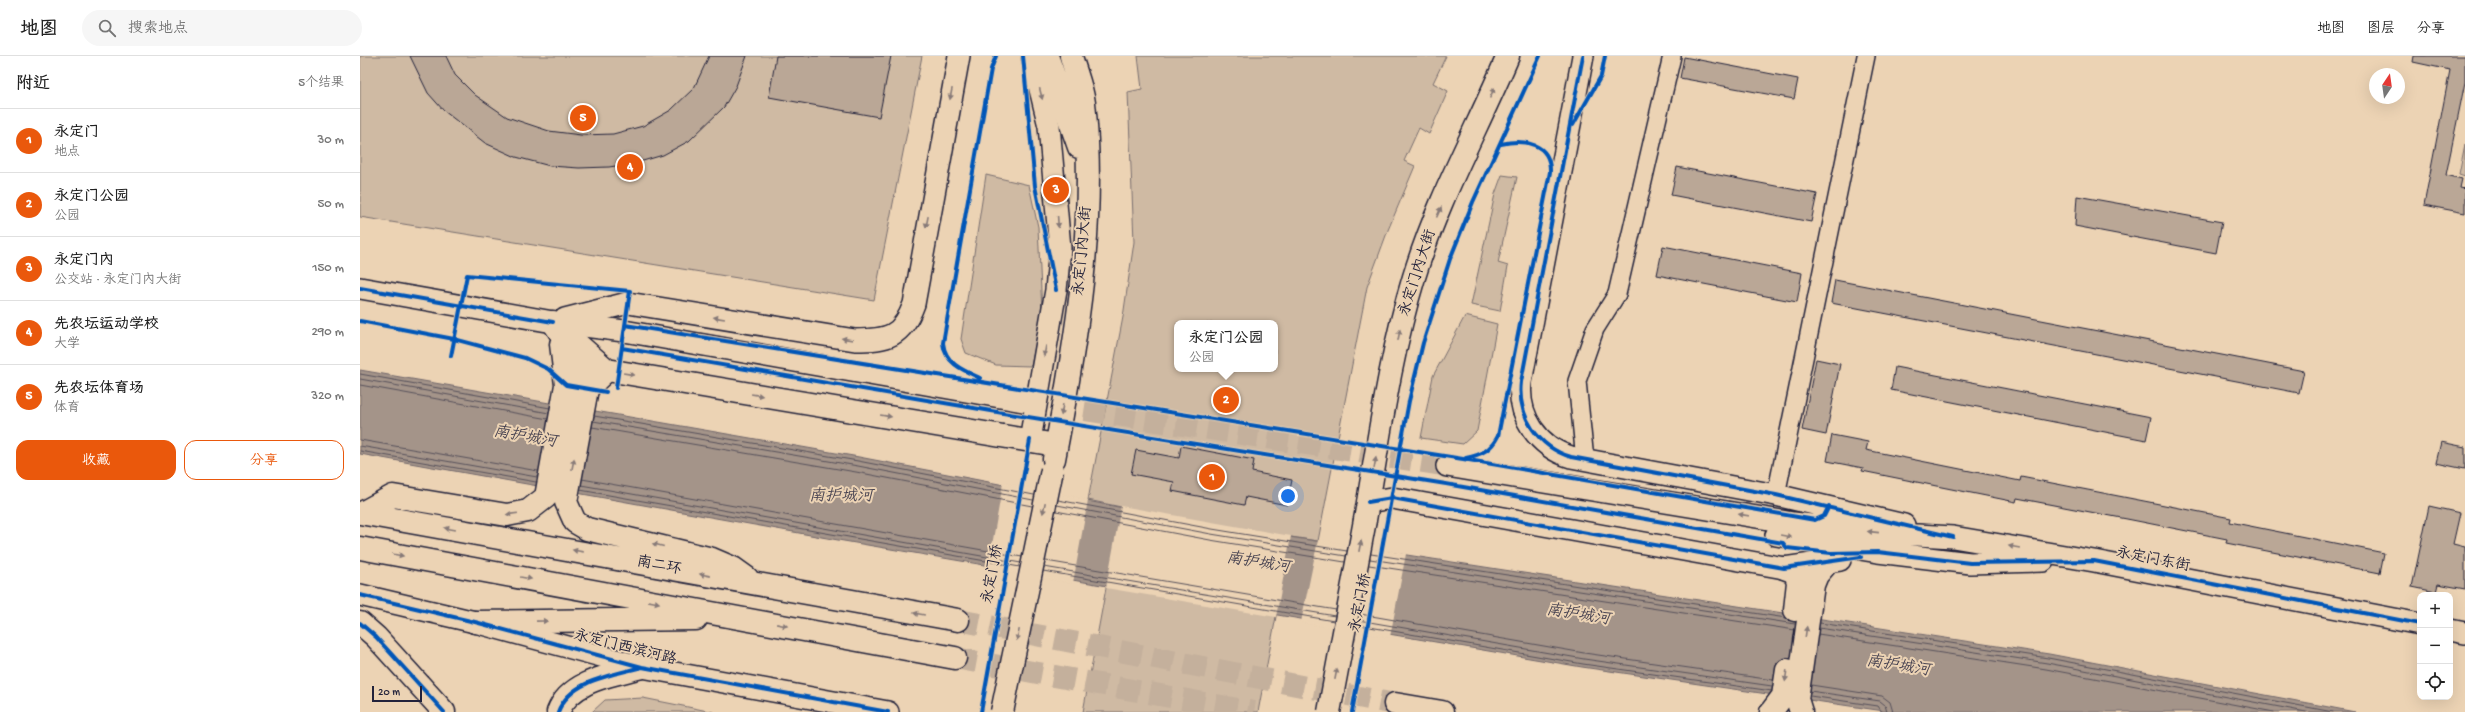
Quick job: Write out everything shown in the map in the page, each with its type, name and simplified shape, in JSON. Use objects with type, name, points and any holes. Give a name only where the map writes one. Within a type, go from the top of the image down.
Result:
[{"type":"main road","points":[[1047,56],[1088,172]]},
{"type":"main road","name":"永定门内大街","points":[[1056,445],[1085,263],[1088,172],[1084,101],[1071,56]]},
{"type":"main road","name":"永定门内大街","points":[[1366,511],[1402,321],[1414,276],[1435,220],[1508,56]]},
{"type":"main road","points":[[552,322],[607,370],[1056,445],[1002,712]]},
{"type":"main road","points":[[552,322],[574,353],[576,387],[556,500]]},
{"type":"main road","points":[[576,387],[607,370]]},
{"type":"main road","points":[[361,513],[394,496],[507,515],[528,511],[556,500]]},
{"type":"main road","points":[[556,500],[575,522],[587,529],[712,559],[733,568],[757,585]]},
{"type":"main road","name":"永定门桥","points":[[1329,712],[1366,511]]},
{"type":"main road","name":"南二环","points":[[361,513],[958,620]]},
{"type":"main road","points":[[360,548],[746,618],[955,658]]},
{"type":"main road","points":[[1799,578],[1817,575],[1829,561]]},
{"type":"main road","points":[[1771,712],[1783,696],[1799,578]]},
{"type":"main road","points":[[1799,578],[1797,698],[1801,712]]},
{"type":"main road","points":[[475,622],[746,618]]},
{"type":"main road","points":[[360,623],[376,637],[444,712]]},
{"type":"main road","points":[[558,712],[560,706],[575,689],[595,680],[642,667]]},
{"type":"main road","points":[[1395,704],[1442,712]]},
{"type":"street","points":[[552,322],[628,303],[855,340],[886,339],[901,328],[914,304],[959,56]]},
{"type":"street","points":[[1030,440],[1056,290],[1060,248],[1049,126],[1032,56]]},
{"type":"street","points":[[1583,56],[1520,390],[1524,414],[1539,438],[1557,451],[1585,460],[1776,495],[1953,537]]},
{"type":"street","points":[[1585,460],[1577,381],[1595,329],[1617,294],[1672,56]]},
{"type":"street","points":[[1776,495],[1866,56]]},
{"type":"street","points":[[360,288],[552,322],[622,342],[1022,407]]},
{"type":"street","name":"永定门东街","points":[[2094,561],[1970,563],[1878,552],[1445,472],[1793,523],[1882,533],[1953,537],[2094,561],[2417,623]]},
{"type":"street","points":[[1366,511],[1392,498],[1799,578],[1829,561],[1853,559],[1878,552]]},
{"type":"street","name":"永定门西滨河路","points":[[360,595],[475,622],[642,667],[888,712]]},
{"type":"street","points":[[2453,631],[2465,633]]},
{"type":"shaded area","points":[[360,56],[922,56],[874,300],[360,217]]},
{"type":"shaded area","points":[[1138,56],[1446,56],[1433,83],[1448,91],[1429,134],[1419,128],[1404,161],[1415,166],[1388,230],[1367,287],[1318,541],[1291,537],[1258,712],[1083,712],[1121,507],[1088,500],[1123,317],[1134,242],[1128,92],[1142,89]]},
{"type":"shaded area","points":[[2465,144],[2465,176],[2459,174]]},
{"type":"shaded area","points":[[986,175],[1029,185],[1038,227],[1042,312],[1031,366],[996,365],[966,353],[961,339]]},
{"type":"shaded area","points":[[1502,175],[1517,177],[1498,263],[1508,266],[1500,311],[1471,305],[1495,194]]},
{"type":"shaded area","points":[[1465,316],[1497,324],[1477,431],[1463,444],[1421,438],[1433,376]]},
{"type":"shaded area","points":[[643,698],[713,712],[592,712],[605,700]]},
{"type":"water","name":"南护城河","points":[[360,370],[859,457],[1212,525],[2049,654],[2355,712],[1891,712],[1582,667],[838,540],[360,454]]},
{"type":"pier","points":[[1003,483],[1088,500],[1073,583],[988,568]]},
{"type":"pier","points":[[1121,506],[1291,536],[1276,617],[1106,588]]},
{"type":"pier","points":[[1318,540],[1406,554],[1390,637],[1301,622]]},
{"type":"building","points":[[410,56],[446,56],[455,75],[475,95],[507,117],[549,131],[581,135],[613,134],[643,126],[671,110],[694,88],[709,56],[747,56],[736,86],[724,107],[689,141],[663,155],[636,163],[609,167],[579,168],[550,166],[516,157],[485,143],[444,111],[428,93]]},
{"type":"building","points":[[776,56],[891,56],[879,117],[769,97]]},
{"type":"building","points":[[2414,56],[2465,56],[2465,82],[2446,175],[2462,179],[2460,188],[2465,189],[2465,213],[2424,205],[2450,70],[2413,62]]},
{"type":"building","points":[[1684,57],[1798,79],[1794,99],[1680,78]]},
{"type":"building","points":[[1677,167],[1817,194],[1811,222],[1671,195]]},
{"type":"building","points":[[2077,196],[2222,222],[2216,253],[2075,226]]},
{"type":"building","points":[[1663,246],[1802,273],[1797,302],[1657,275]]},
{"type":"building","points":[[1835,280],[2304,371],[2299,393],[1831,303]]},
{"type":"building","points":[[1816,359],[1840,364],[1826,435],[1802,430]]},
{"type":"building","points":[[1895,367],[2151,417],[2146,440],[1891,390]]},
{"type":"building","points":[[1832,435],[1868,442],[1866,450],[2020,481],[2021,477],[2231,518],[2230,522],[2384,553],[2380,573],[2226,543],[2227,539],[2132,520],[2017,498],[2016,502],[1862,471],[1863,468],[1827,461]]},
{"type":"building","points":[[2441,442],[2465,447],[2465,469],[2436,463]]},
{"type":"building","points":[[1181,446],[1254,460],[1252,472],[1292,480],[1287,505],[1246,497],[1244,505],[1172,491],[1174,482],[1131,474],[1136,450],[1179,458]]},
{"type":"building","points":[[2429,506],[2460,513],[2453,544],[2465,547],[2465,589],[2438,584],[2436,592],[2412,587]]},
{"type":"tunnel","points":[[1023,401],[1447,466]]},
{"type":"tunnel","points":[[958,620],[1395,704]]},
{"type":"tunnel","points":[[955,658],[1254,712]]},
{"type":"cycle path","points":[[980,378],[961,369],[951,361],[944,350],[943,343],[991,69],[996,56]]},
{"type":"cycle path","points":[[1023,56],[1035,186],[1056,290]]},
{"type":"cycle path","points":[[1352,712],[1409,401],[1423,343],[1450,259],[1473,202],[1540,56]]},
{"type":"cycle path","points":[[1583,56],[1521,382],[1522,407],[1532,428],[1549,446],[1571,457],[1776,495],[1953,537]]},
{"type":"cycle path","points":[[1573,125],[1601,76],[1605,56]]},
{"type":"cycle path","points":[[1466,458],[1485,451],[1492,445],[1498,436],[1550,172],[1549,162],[1541,149],[1527,143],[1518,142],[1501,144]]},
{"type":"cycle path","points":[[451,356],[467,275],[630,291],[616,388]]},
{"type":"cycle path","points":[[360,288],[553,322]]},
{"type":"cycle path","points":[[360,321],[454,339],[525,358],[548,369],[566,385],[606,392]]},
{"type":"cycle path","points":[[625,325],[1463,459],[1815,520],[1824,516],[1829,506]]},
{"type":"cycle path","points":[[622,348],[1003,413],[1446,484],[1783,543],[1787,548],[1831,553],[1878,552],[1970,563],[2094,561],[2417,623]]},
{"type":"cycle path","points":[[981,712],[1030,440]]},
{"type":"cycle path","points":[[1368,502],[1392,498],[1784,568],[1861,557]]},
{"type":"cycle path","points":[[360,595],[475,622],[642,667],[888,712]]},
{"type":"cycle path","points":[[360,623],[376,637],[444,712]]},
{"type":"cycle path","points":[[558,712],[564,701],[582,686],[606,676],[642,667]]},
{"type":"place","name":"先农坛体育场","points":[[583,118]]},
{"type":"place","name":"先农坛运动学校","points":[[630,167]]},
{"type":"place","name":"永定门内","points":[[1056,190]]},
{"type":"place","name":"永定门公园","points":[[1226,400]]},
{"type":"place","name":"永定门","points":[[1212,477]]}]
